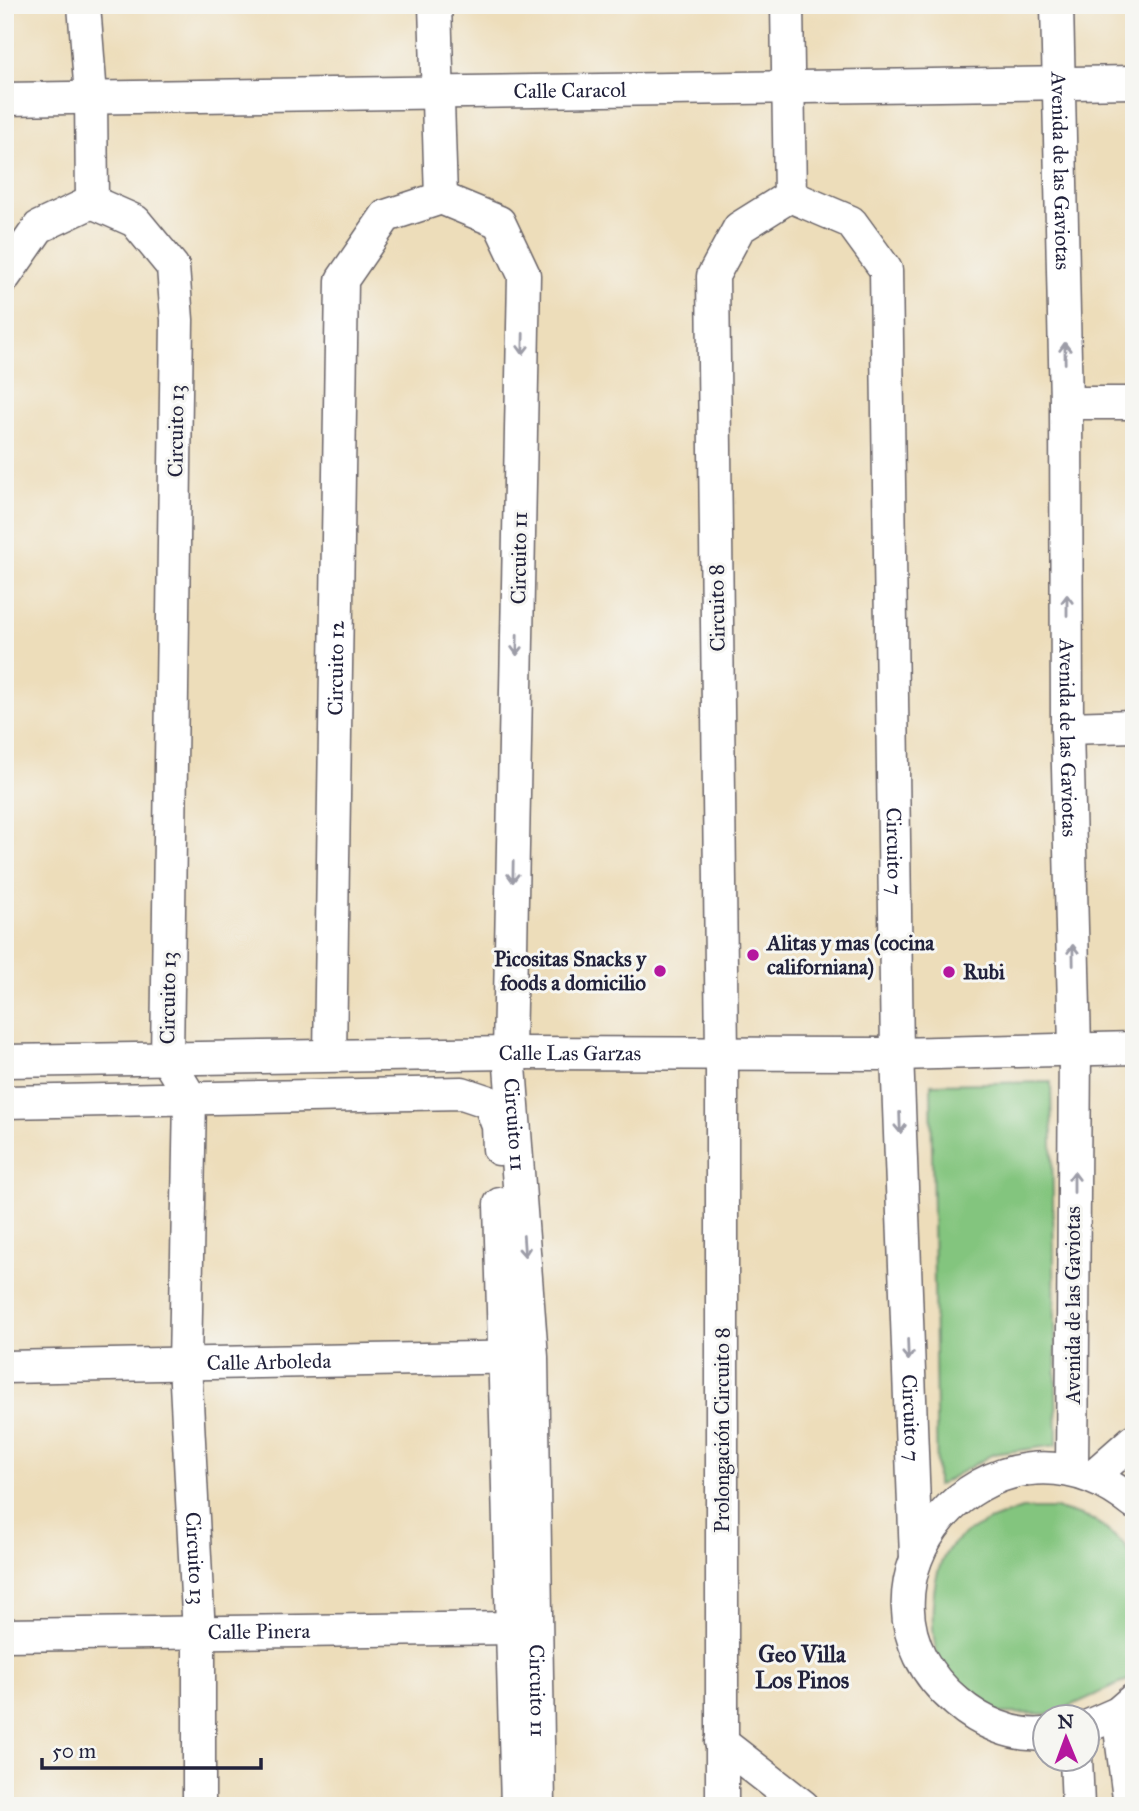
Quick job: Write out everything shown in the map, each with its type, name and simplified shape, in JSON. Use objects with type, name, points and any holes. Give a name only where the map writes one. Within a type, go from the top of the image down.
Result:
[{"type":"street","points":[[5,276],[39,227],[92,202],[91,96],[84,5]]},
{"type":"street","points":[[435,5],[441,198]]},
{"type":"street","points":[[787,5],[791,88],[790,196]]},
{"type":"street","name":"Avenida de las Gaviotas","points":[[1058,5],[1066,403],[1067,728],[1082,1474]]},
{"type":"street","name":"Calle Caracol","points":[[5,99],[91,96],[436,95],[1134,82]]},
{"type":"street","name":"Circuito 7","points":[[790,196],[851,222],[886,270],[897,1054],[916,1558]]},
{"type":"street","name":"Circuito 8","points":[[722,1055],[713,276],[739,228],[790,196]]},
{"type":"street","name":"Circuito 11","points":[[441,198],[499,222],[524,275],[509,1054],[525,1676],[539,1806]]},
{"type":"street","name":"Circuito 12","points":[[330,1055],[342,281],[386,216],[441,198]]},
{"type":"street","name":"Circuito 13","points":[[92,202],[135,221],[173,268],[177,320],[167,1059],[190,1097],[185,1364],[199,1634],[199,1806]]},
{"type":"street","points":[[1066,403],[1134,403]]},
{"type":"street","points":[[1067,728],[1134,726]]},
{"type":"street","name":"Calle Las Garzas","points":[[5,1061],[330,1055],[897,1054],[1134,1048]]},
{"type":"street","name":"Prolongación Circuito 8","points":[[722,1055],[722,1806]]},
{"type":"street","points":[[5,1102],[462,1093],[489,1102],[498,1126],[518,1357],[512,1628],[525,1676],[517,1806]]},
{"type":"street","name":"Calle Arboleda","points":[[5,1367],[518,1357]]},
{"type":"street","points":[[1082,1474],[1134,1440]]},
{"type":"street","points":[[1030,1732],[1003,1729],[971,1714],[943,1691],[923,1661],[911,1628],[909,1593],[916,1558],[937,1520],[951,1503],[978,1485],[1008,1472],[1029,1468],[1082,1474],[1134,1503]]},
{"type":"street","name":"Calle Pinera","points":[[5,1636],[512,1628]]},
{"type":"street","points":[[1100,1720],[1126,1706],[1130,1806]]},
{"type":"street","points":[[721,1742],[803,1806]]},
{"type":"street","points":[[1077,1772],[1078,1806]]},
{"type":"green space","points":[[1051,1082],[1057,1445],[993,1454],[937,1486],[931,1084]]},
{"type":"green space","points":[[1022,1509],[1058,1509],[1094,1520],[1124,1544],[1134,1563],[1134,1677],[1079,1702],[1030,1702],[1030,1714],[994,1713],[956,1699],[941,1670],[935,1647],[933,1598],[936,1582],[946,1553],[955,1542],[995,1518]]},
{"type":"place","name":"Alitas y mas (cocina californiana)","points":[[753,955]]},
{"type":"place","name":"Picositas Snacks y foods a domicilio","points":[[660,971]]},
{"type":"place","name":"Rubi","points":[[949,972]]},
{"type":"district","name":"Geo Villa Los Pinos","points":[[802,1667]]}]
